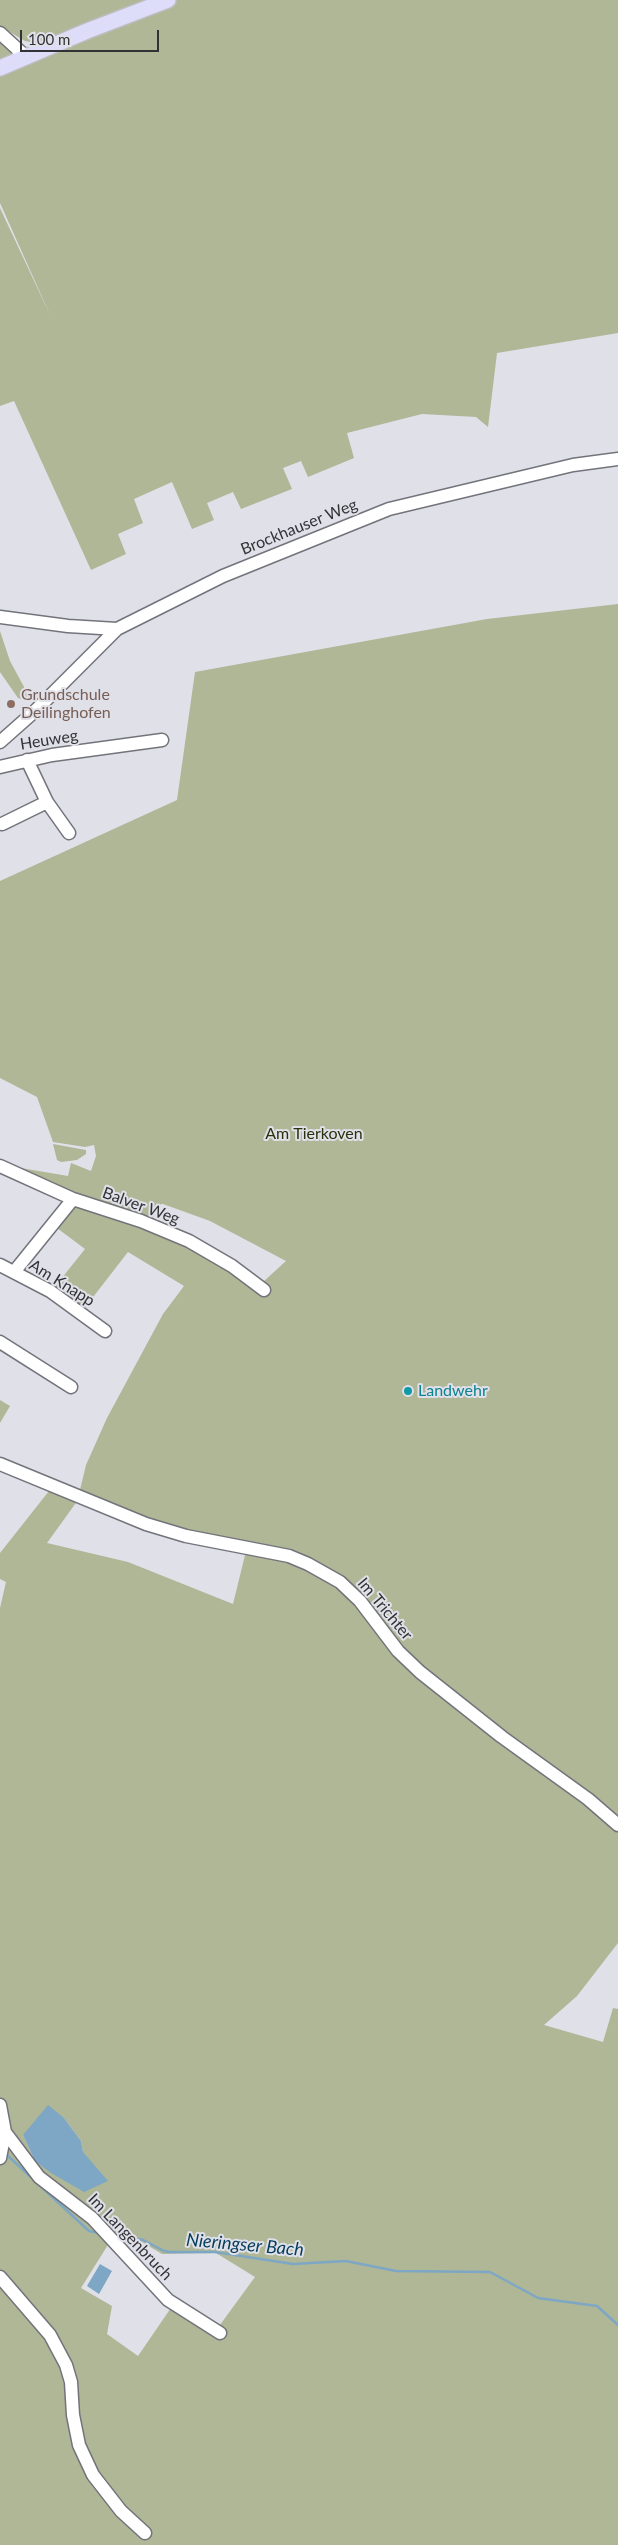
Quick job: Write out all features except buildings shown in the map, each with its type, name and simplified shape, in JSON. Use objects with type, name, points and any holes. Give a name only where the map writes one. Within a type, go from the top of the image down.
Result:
[{"type":"main road","points":[[0,68],[25,56],[168,0]]},
{"type":"street","points":[[0,32],[25,56]]},
{"type":"street","name":"Brockhauser Weg","points":[[0,617],[68,626],[116,629],[224,576],[389,509],[574,465],[618,459]]},
{"type":"street","points":[[0,742],[35,711],[116,629]]},
{"type":"street","name":"Heuweg","points":[[0,767],[27,760],[162,740]]},
{"type":"street","points":[[27,760],[47,802],[69,833]]},
{"type":"street","points":[[2,824],[47,802]]},
{"type":"street","name":"Balver Weg","points":[[0,1166],[73,1199],[141,1221],[189,1241],[232,1266],[264,1290]]},
{"type":"street","points":[[14,1272],[73,1199]]},
{"type":"street","name":"Am Knapp","points":[[0,1265],[50,1291],[105,1331]]},
{"type":"street","points":[[0,1342],[71,1387]]},
{"type":"street","name":"Im Trichter","points":[[0,1464],[146,1524],[186,1536],[275,1552],[316,1568],[350,1589],[398,1651],[420,1672],[502,1737],[588,1799],[618,1824]]},
{"type":"street","name":"Im Langenbruch","points":[[0,2105],[5,2132],[0,2158]]},
{"type":"street","name":"Im Langenbruch","points":[[5,2132],[39,2177],[92,2218],[168,2300],[220,2333]]},
{"type":"street","points":[[0,2276],[36,2316],[59,2350],[71,2382],[73,2415],[79,2445],[93,2475],[121,2511],[145,2533]]},
{"type":"green space","points":[[0,0],[152,0],[36,43],[25,41],[0,26]]},
{"type":"green space","points":[[173,0],[618,0],[618,333],[497,353],[488,427],[476,417],[422,414],[347,433],[354,458],[308,477],[301,461],[283,468],[292,489],[241,509],[233,492],[207,503],[214,520],[192,529],[172,482],[134,499],[143,523],[118,534],[126,554],[91,570],[14,401],[0,406],[0,208],[51,317],[0,203],[0,71]]},
{"type":"green space","points":[[0,40],[15,56],[0,63]]},
{"type":"green space","name":"Am Tierkoven","points":[[618,604],[618,1943],[577,1996],[544,2025],[603,2042],[613,2008],[618,2009],[618,2545],[0,2545],[0,1608],[6,1582],[0,1579],[0,1553],[49,1491],[78,1500],[47,1543],[128,1562],[233,1604],[246,1551],[148,1530],[79,1494],[86,1465],[107,1418],[163,1314],[184,1286],[128,1252],[83,1310],[53,1289],[85,1249],[57,1228],[74,1201],[159,1231],[263,1282],[286,1261],[210,1221],[163,1204],[161,1204],[152,1219],[73,1195],[21,1172],[21,1168],[68,1176],[71,1163],[91,1171],[96,1156],[94,1145],[85,1147],[53,1142],[37,1097],[0,1078],[0,881],[177,800],[195,672],[487,619]],"holes":[[[64,2118],[81,2141],[83,2152],[35,2161],[23,2135]],[[116,2232],[142,2242],[162,2254],[216,2253],[255,2277],[217,2329],[175,2302],[138,2356],[107,2334],[112,2306],[81,2288]]]},
{"type":"green space","points":[[0,631],[10,661],[30,698],[25,700],[18,698],[0,672]]},
{"type":"green space","points":[[53,1144],[86,1150],[86,1154],[77,1160],[61,1162],[57,1160]]},
{"type":"green space","points":[[0,1400],[10,1406],[0,1423]]},
{"type":"water","points":[[48,2105],[64,2118],[81,2141],[83,2152],[108,2181],[84,2192],[51,2173],[35,2161],[23,2135]]},
{"type":"water","points":[[100,2264],[112,2271],[99,2294],[87,2286]]},
{"type":"waterway","name":"Nieringser Bach","points":[[7,2155],[89,2231],[99,2233]]},
{"type":"waterway","name":"Nieringser Bach","points":[[115,2235],[143,2240],[164,2251],[170,2252],[215,2252],[293,2264],[346,2261],[396,2271],[490,2272],[538,2298],[597,2306],[618,2325]]},
{"type":"place","name":"Grundschule Deilinghofen","points":[[11,704]]},
{"type":"place","name":"Landwehr","points":[[408,1391]]}]
